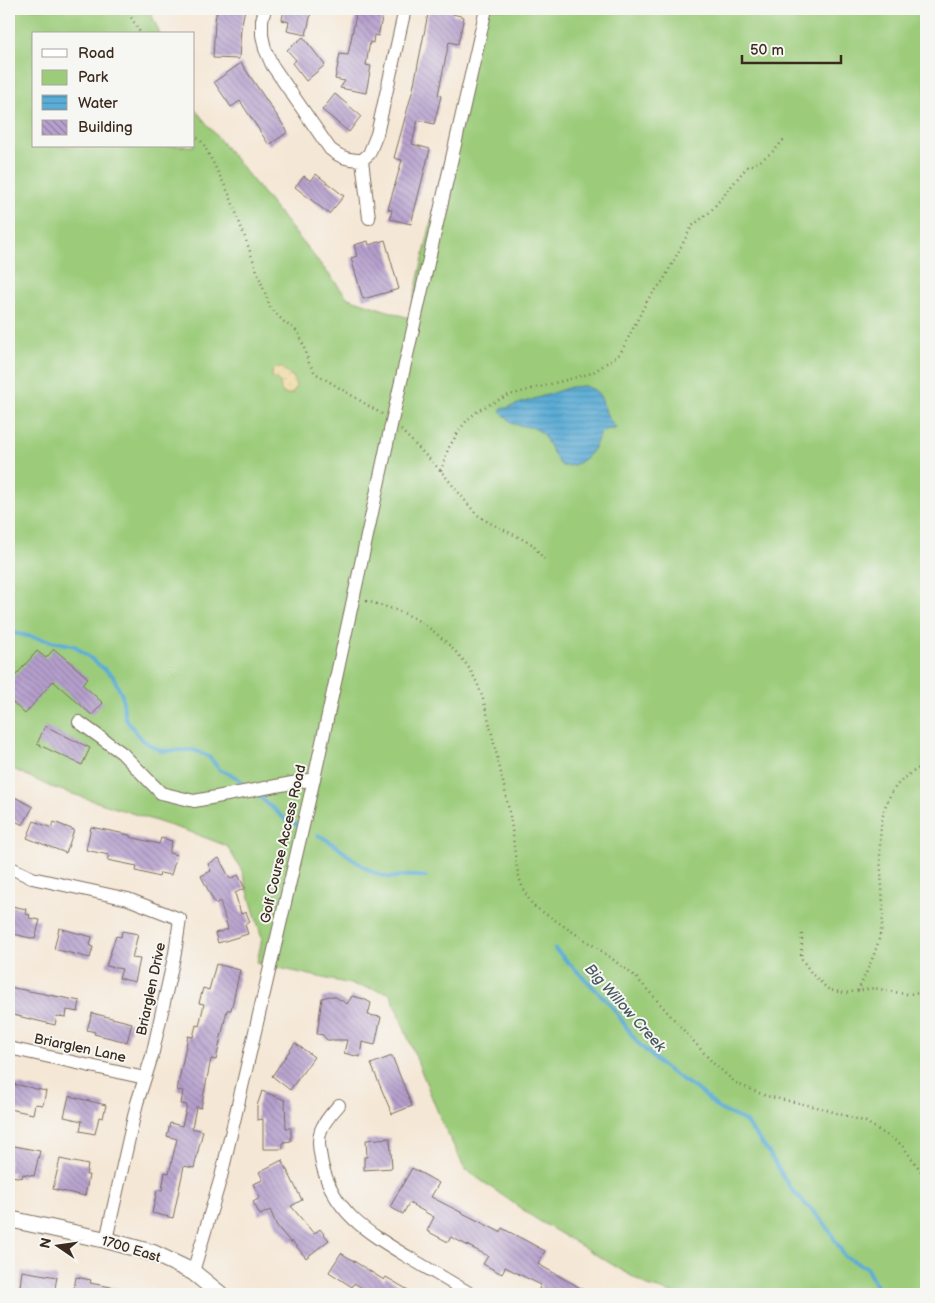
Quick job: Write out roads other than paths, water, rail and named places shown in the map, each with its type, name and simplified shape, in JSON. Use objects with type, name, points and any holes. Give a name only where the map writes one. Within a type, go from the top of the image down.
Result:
[{"type":"main road","name":"1700 East","points":[[9,1219],[106,1240],[153,1253],[193,1272],[220,1294]]},
{"type":"street","points":[[265,9],[262,35],[264,49],[272,65],[330,149],[340,157],[350,160],[362,160],[369,154],[377,134],[405,9]]},
{"type":"street","name":"Golf Course Access Road","points":[[193,1272],[221,1177],[314,779],[355,598],[392,421],[486,9]]},
{"type":"street","points":[[362,160],[369,218]]},
{"type":"street","points":[[80,722],[122,753],[161,793],[194,801],[314,779]]},
{"type":"street","name":"Briarglen Drive","points":[[9,866],[32,878],[128,899],[180,919],[175,954],[145,1078],[137,1103],[106,1240]]},
{"type":"street","name":"Briarglen Lane","points":[[9,1048],[145,1078]]},
{"type":"street","points":[[339,1105],[321,1129],[318,1147],[332,1190],[344,1208],[358,1225],[471,1294]]},
{"type":"water","points":[[584,386],[592,389],[601,398],[607,415],[616,427],[615,429],[603,431],[589,455],[577,464],[562,466],[543,434],[535,428],[513,424],[500,411],[503,407],[506,408],[571,387]]},
{"type":"waterway","name":"Big Willow Creek","points":[[9,632],[75,646],[113,676],[122,695],[125,718],[142,740],[161,751],[194,750],[209,757],[220,770],[241,781]]},
{"type":"waterway","name":"Big Willow Creek","points":[[260,797],[286,820],[298,825]]},
{"type":"waterway","name":"Big Willow Creek","points":[[318,835],[335,845],[360,865],[378,874],[390,877],[426,877]]},
{"type":"waterway","name":"Big Willow Creek","points":[[555,949],[610,1004],[637,1042],[662,1066],[702,1093],[719,1109],[745,1121],[769,1153],[791,1189],[826,1225],[845,1257],[866,1267],[880,1294]]}]
